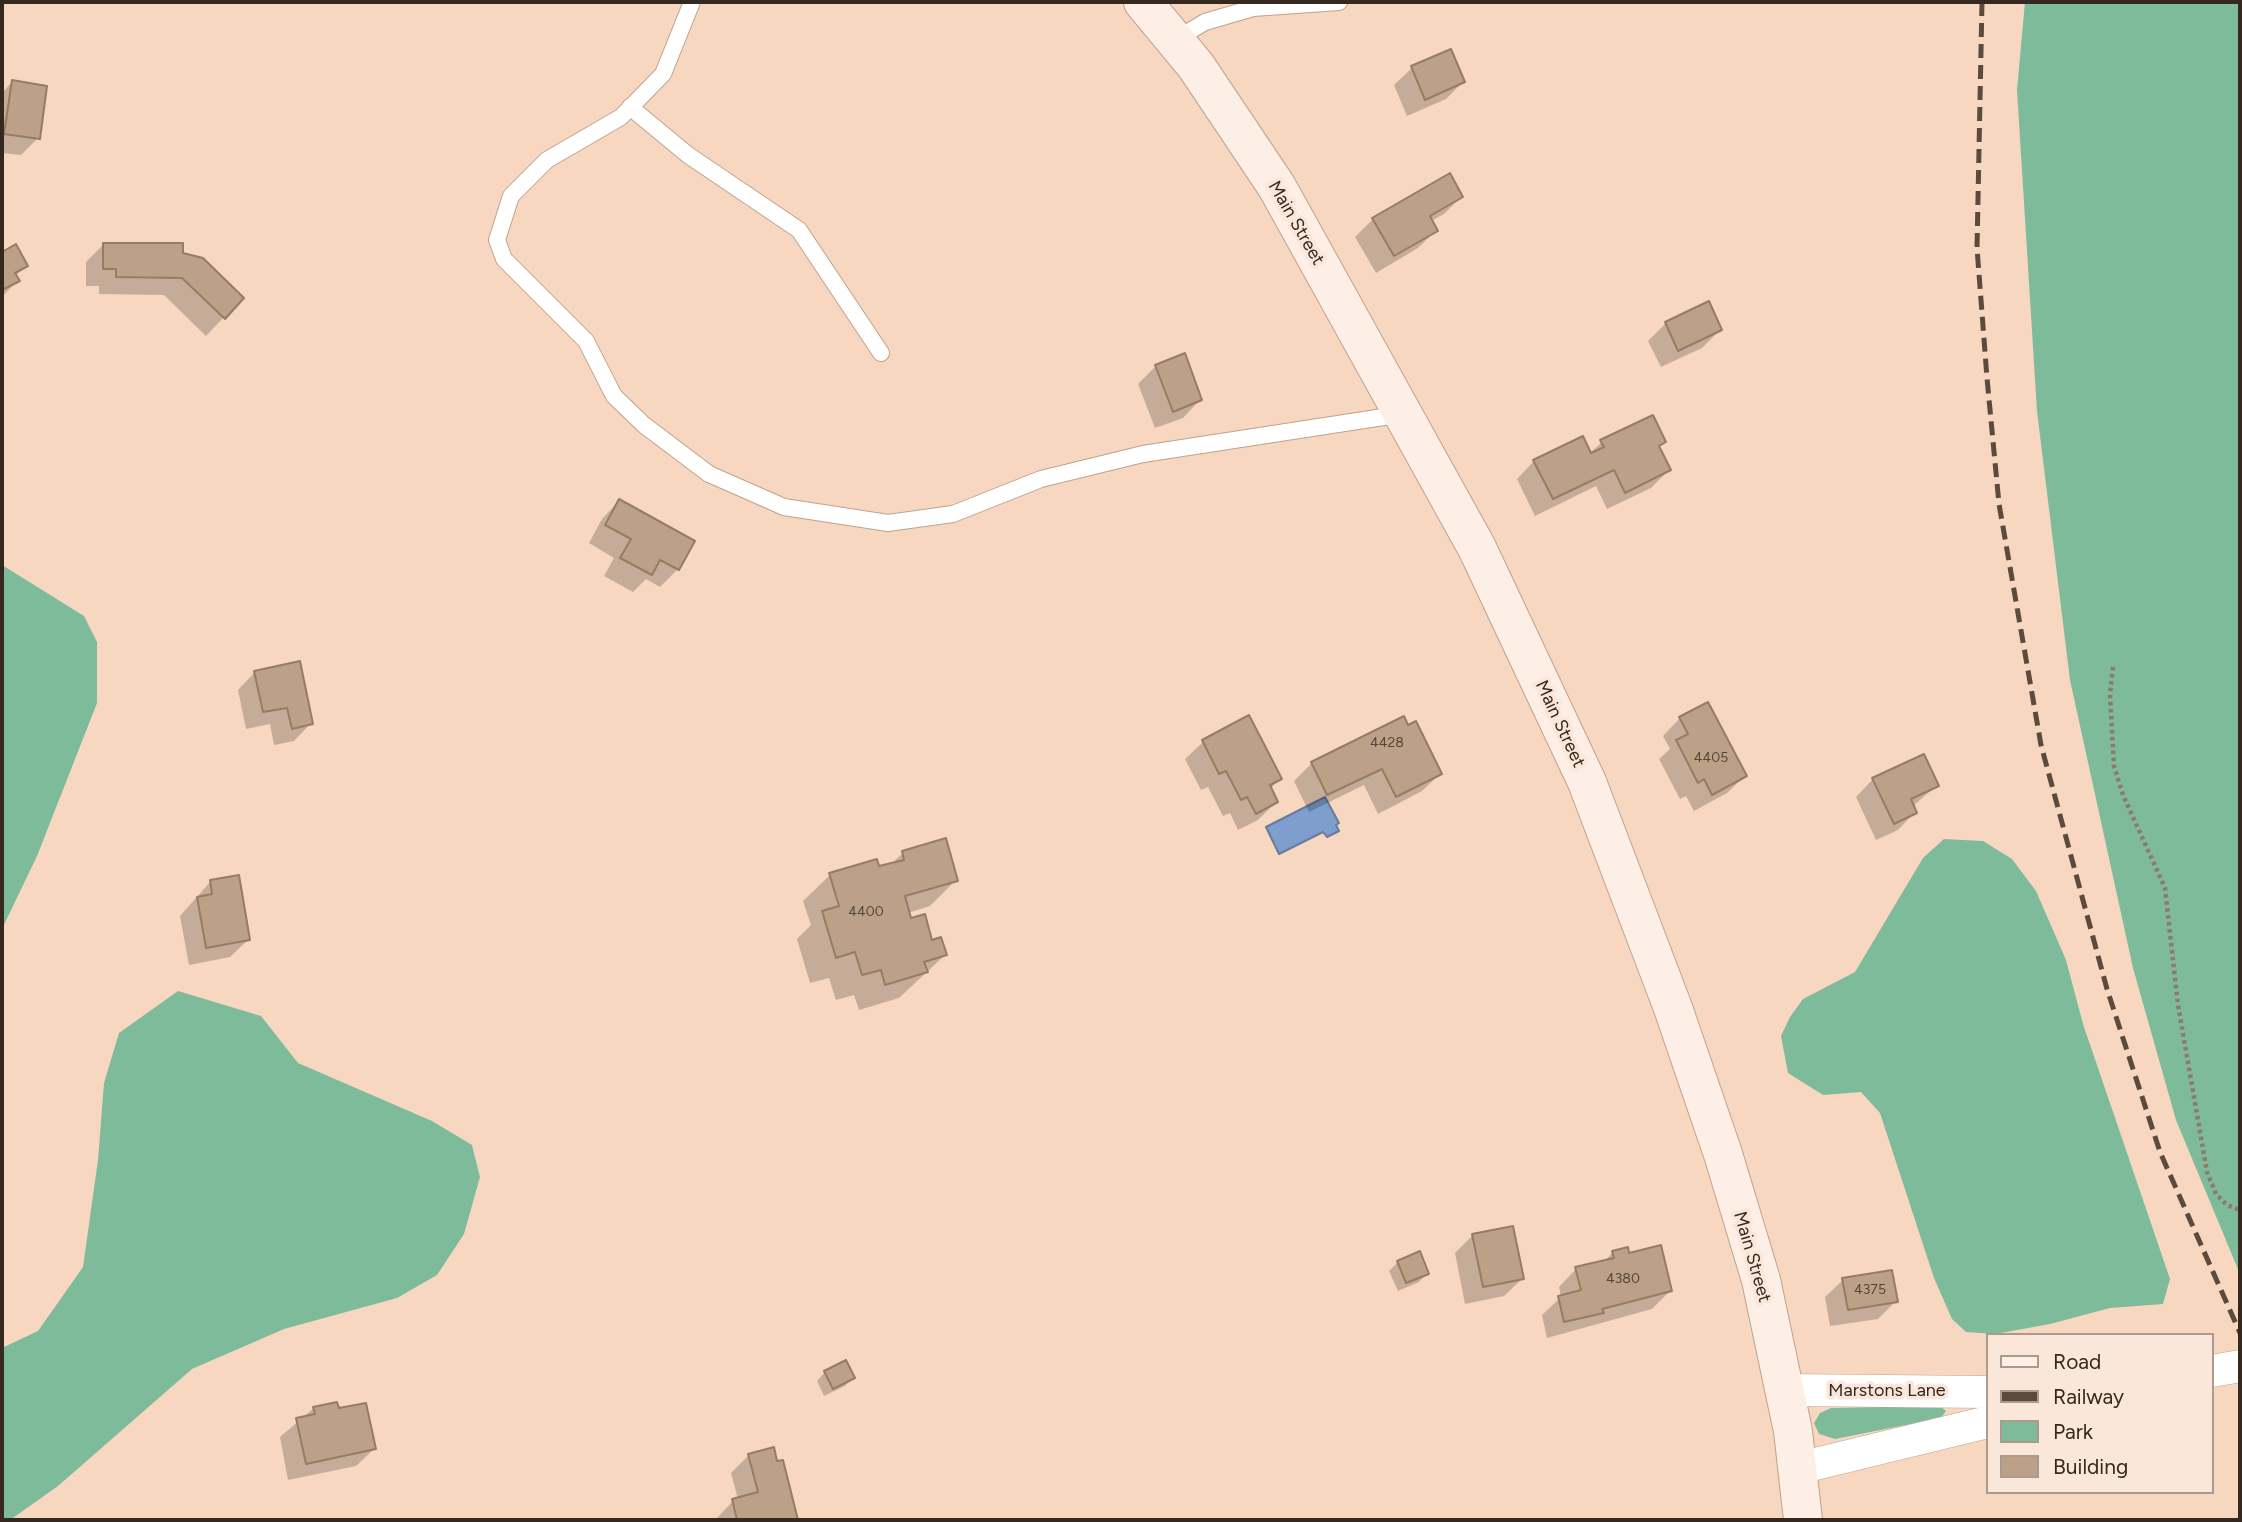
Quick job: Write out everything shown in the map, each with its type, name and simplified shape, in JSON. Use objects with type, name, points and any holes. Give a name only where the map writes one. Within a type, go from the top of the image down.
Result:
[{"type":"main road","name":"Main Street","points":[[1143,2],[1175,40],[1277,187],[1477,548],[1587,782],[1637,908],[1723,1154],[1761,1280],[1786,1390],[1799,1468],[1803,1520]]},
{"type":"street","points":[[2214,1371],[2240,1366]]},
{"type":"street","name":"Marstons Lane","points":[[1786,1390],[1986,1392]]},
{"type":"street","points":[[1799,1468],[1986,1422]]},
{"type":"lane","points":[[692,2],[663,74],[621,117],[547,160],[511,196],[497,240],[504,260],[586,341],[614,396],[644,425],[709,474],[785,508],[888,523],[953,514],[1041,480],[1143,454],[1403,414]]},
{"type":"lane","points":[[1175,40],[1205,22],[1253,8],[1339,2]]},
{"type":"lane","points":[[630,107],[688,155],[799,230],[881,353]]},
{"type":"path","points":[[2113,667],[2110,694],[2114,766],[2123,795],[2165,888],[2178,1005],[2207,1172],[2216,1194],[2227,1205],[2240,1210]]},
{"type":"green space","points":[[2025,2],[2240,2],[2240,1274],[2176,1120],[2133,968],[2070,680],[2037,411],[2017,90]]},
{"type":"green space","points":[[2,565],[84,616],[97,642],[97,703],[37,856],[2,929]]},
{"type":"green space","points":[[1944,839],[1983,841],[2012,859],[2036,891],[2066,960],[2083,1024],[2170,1279],[2163,1304],[2110,1308],[2050,1324],[2000,1333],[1966,1332],[1952,1319],[1934,1278],[1880,1113],[1861,1092],[1823,1095],[1788,1073],[1781,1036],[1790,1017],[1803,999],[1855,972],[1923,858]]},
{"type":"green space","points":[[178,991],[261,1016],[298,1063],[432,1121],[472,1145],[480,1177],[464,1234],[437,1275],[397,1298],[284,1329],[192,1369],[58,1486],[10,1520],[2,1520],[2,1348],[38,1331],[83,1267],[98,1160],[104,1083],[119,1033]]},
{"type":"green space","points":[[1940,1406],[1946,1411],[1941,1418],[1835,1439],[1819,1434],[1814,1423],[1820,1413],[1831,1408]]},
{"type":"water","points":[[1325,797],[1339,823],[1336,825],[1339,831],[1327,837],[1323,832],[1279,854],[1266,827]]},
{"type":"building","points":[[1451,49],[1465,82],[1425,100],[1411,66]]},
{"type":"building","points":[[12,80],[47,86],[40,139],[4,134]]},
{"type":"building","points":[[1450,173],[1463,197],[1430,216],[1438,231],[1394,256],[1372,218]]},
{"type":"building","points":[[103,243],[183,243],[183,253],[203,258],[244,298],[225,319],[182,278],[116,277],[116,269],[103,269]]},
{"type":"building","points":[[16,244],[28,266],[15,273],[20,281],[2,290],[2,252]]},
{"type":"building","points":[[1709,301],[1722,330],[1678,351],[1665,322]]},
{"type":"building","points":[[1185,353],[1202,400],[1173,412],[1155,365]]},
{"type":"building","points":[[1653,415],[1666,442],[1659,446],[1671,470],[1625,493],[1614,470],[1553,499],[1533,460],[1583,436],[1591,453],[1604,447],[1600,440]]},
{"type":"building","points":[[619,499],[695,541],[679,570],[660,560],[652,575],[620,558],[631,539],[605,525]]},
{"type":"building","points":[[300,661],[313,724],[292,729],[287,708],[263,712],[254,671]]},
{"type":"building","points":[[1708,702],[1747,776],[1712,795],[1704,779],[1698,783],[1676,740],[1688,734],[1679,717]]},
{"type":"building","points":[[1249,715],[1282,779],[1270,785],[1278,802],[1256,814],[1247,797],[1241,800],[1226,771],[1219,774],[1202,740]]},
{"type":"building","points":[[1404,716],[1408,725],[1416,721],[1442,774],[1396,797],[1382,769],[1327,795],[1311,762]]},
{"type":"building","points":[[1924,754],[1939,786],[1911,799],[1917,813],[1894,824],[1872,778]]},
{"type":"building","points":[[946,838],[958,881],[905,896],[911,918],[925,914],[932,940],[941,937],[947,955],[924,962],[928,972],[885,985],[881,970],[862,975],[855,952],[836,958],[822,911],[839,906],[829,873],[877,859],[879,866],[904,860],[902,851]]},
{"type":"building","points":[[239,875],[250,940],[206,948],[197,897],[212,894],[210,880]]},
{"type":"building","points":[[1513,1226],[1524,1279],[1483,1287],[1472,1234]]},
{"type":"building","points":[[1661,1245],[1672,1291],[1602,1309],[1604,1313],[1564,1322],[1558,1296],[1581,1290],[1575,1267],[1614,1258],[1612,1251],[1628,1247],[1629,1253]]},
{"type":"building","points":[[1420,1251],[1429,1274],[1406,1283],[1397,1261]]},
{"type":"building","points":[[1892,1270],[1898,1302],[1848,1310],[1842,1278]]},
{"type":"building","points":[[846,1360],[855,1378],[833,1389],[824,1371]]},
{"type":"building","points":[[337,1402],[339,1408],[366,1403],[376,1449],[306,1464],[296,1418],[315,1414],[313,1407]]},
{"type":"building","points":[[774,1447],[777,1461],[783,1460],[798,1520],[737,1520],[732,1499],[758,1492],[748,1454]]},
{"type":"railway","points":[[1982,2],[1977,248],[1987,378],[1999,504],[2041,745],[2107,989],[2160,1152],[2240,1333]]}]
